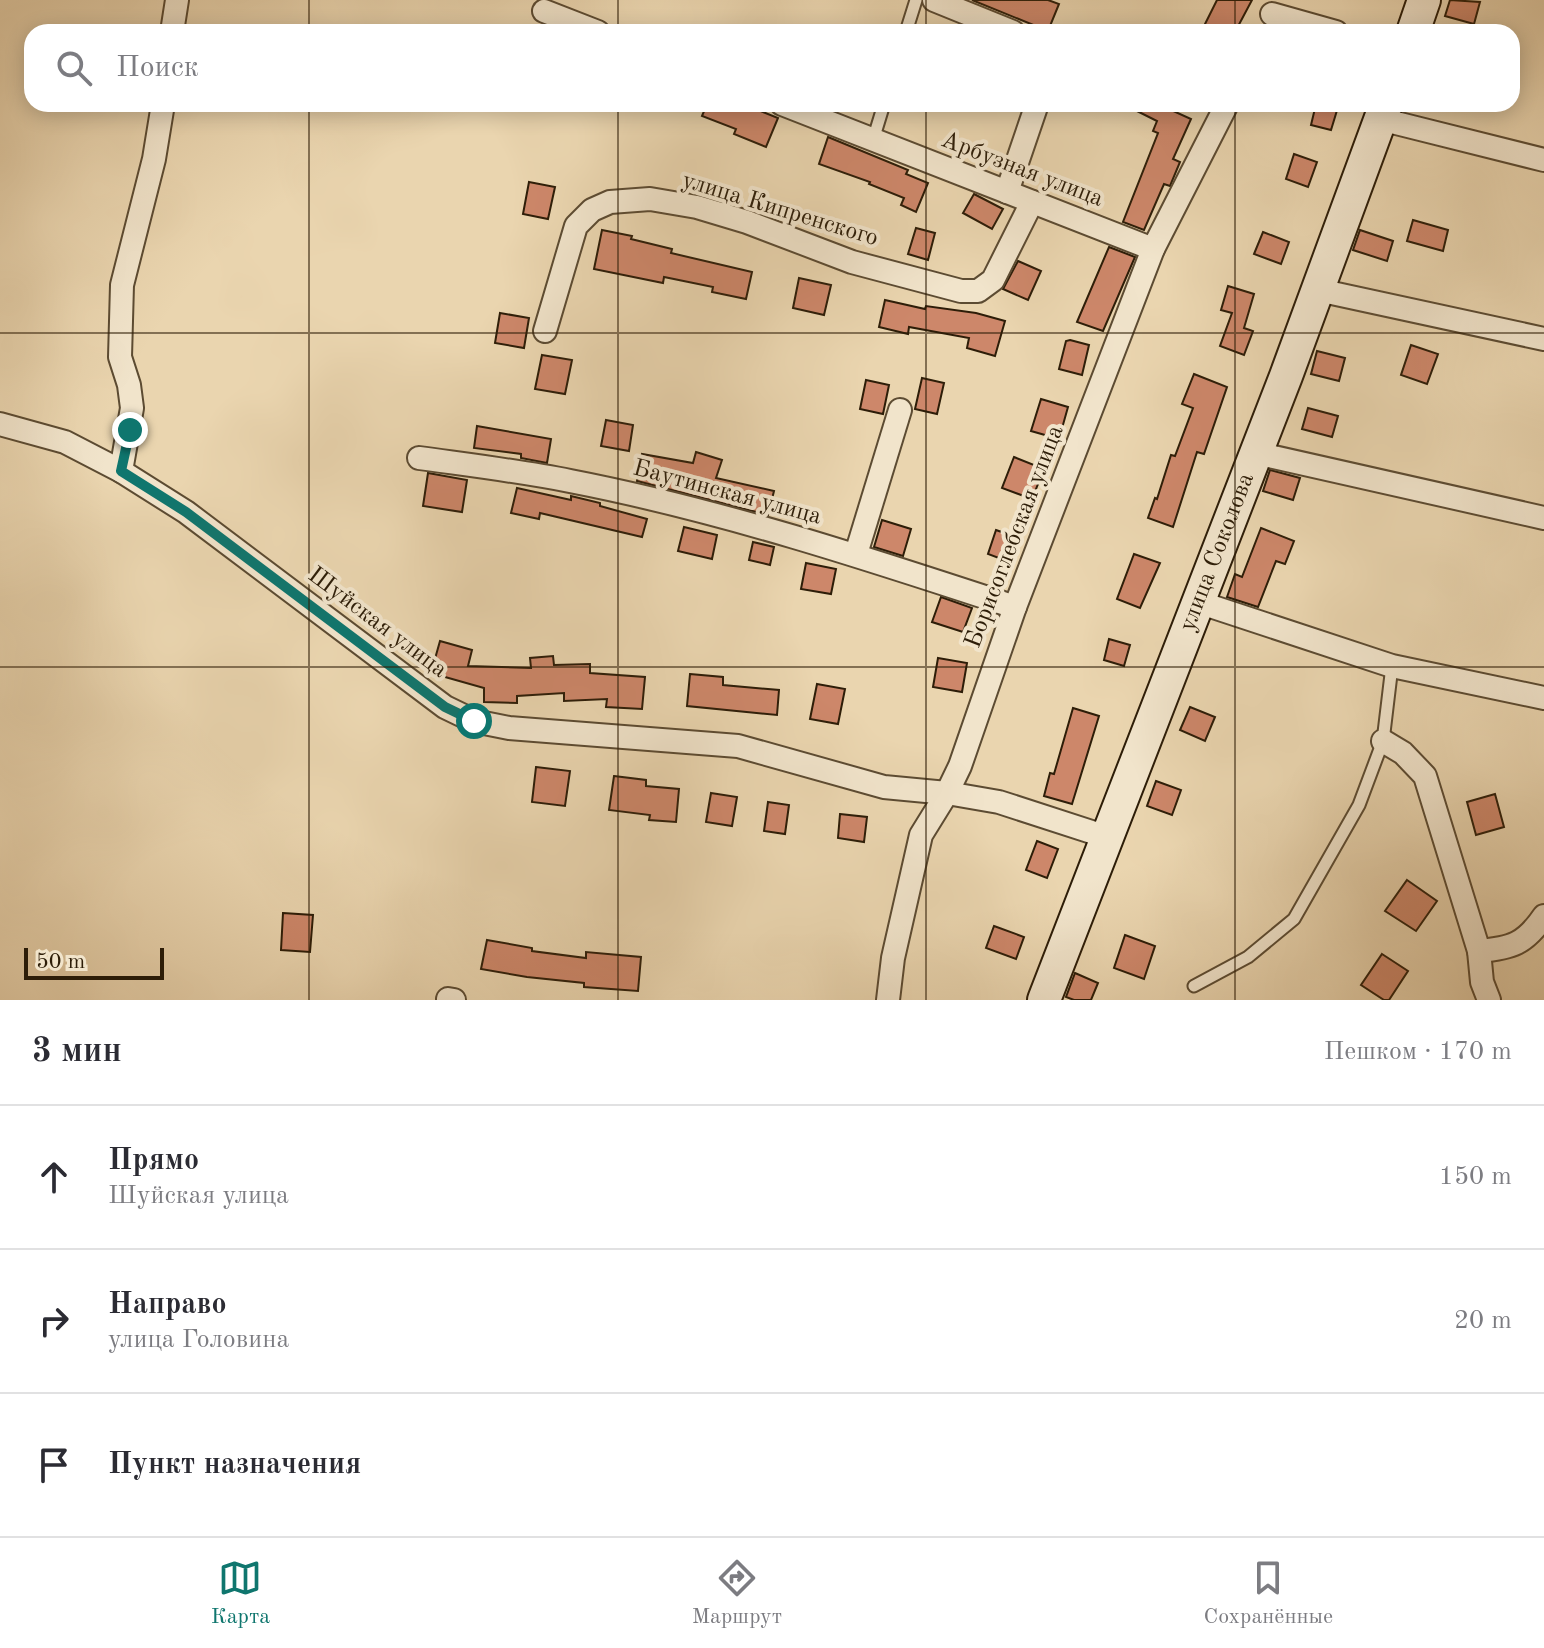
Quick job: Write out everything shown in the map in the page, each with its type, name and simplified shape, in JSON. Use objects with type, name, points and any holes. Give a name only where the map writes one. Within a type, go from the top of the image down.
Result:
[{"type":"main road","points":[[1416,24],[1424,0]]},
{"type":"main road","name":"улица Соколова","points":[[1044,1000],[1256,453],[1383,112]]},
{"type":"street","points":[[173,24],[177,0]]},
{"type":"street","points":[[934,0],[993,24]]},
{"type":"street","points":[[544,11],[577,24]]},
{"type":"street","points":[[1271,15],[1305,24]]},
{"type":"street","points":[[121,471],[132,408],[120,357],[122,285],[154,159],[162,112]]},
{"type":"street","name":"Арбузная улица","points":[[802,112],[1153,249]]},
{"type":"street","points":[[1007,192],[1034,112]]},
{"type":"street","name":"Борисоглебская улица","points":[[888,1000],[893,958],[921,835],[960,766],[1015,607],[1153,249],[1223,112]]},
{"type":"street","points":[[1383,112],[1544,160]]},
{"type":"street","name":"улица Кипренского","points":[[545,331],[576,226],[592,210],[610,202],[650,199],[697,207],[747,222],[852,262],[961,291],[978,291],[993,280],[1032,202]]},
{"type":"street","points":[[1318,290],[1544,339]]},
{"type":"street","points":[[856,554],[900,410]]},
{"type":"street","name":"Шуйская улица","points":[[0,424],[65,442],[121,471],[186,512],[445,707],[474,721],[509,728],[738,746],[884,787],[999,802],[1107,837]]},
{"type":"street","points":[[1256,453],[1544,518]]},
{"type":"street","name":"Баутинская улица","points":[[419,458],[544,476],[620,491],[856,554],[1015,607]]},
{"type":"street","points":[[1198,602],[1392,666],[1544,698]]},
{"type":"street","points":[[1383,741],[1403,753],[1425,776],[1479,951],[1482,982],[1489,1000]]},
{"type":"street","points":[[1479,951],[1506,948],[1531,935],[1544,916]]},
{"type":"lane","points":[[908,24],[916,0]]},
{"type":"lane","points":[[873,140],[882,112]]},
{"type":"lane","points":[[1194,986],[1248,957],[1294,919],[1359,805],[1383,741],[1392,666]]},
{"type":"building","points":[[972,0],[1048,0],[1059,4],[1051,24],[1031,24]]},
{"type":"building","points":[[1217,0],[1252,0],[1239,24],[1205,24]]},
{"type":"building","points":[[1450,0],[1480,2],[1474,24],[1445,16]]},
{"type":"building","points":[[704,112],[763,112],[778,118],[766,147],[734,134],[736,129],[702,116]]},
{"type":"building","points":[[1139,112],[1176,112],[1191,119],[1173,159],[1180,162],[1170,186],[1164,184],[1144,230],[1123,222],[1158,133],[1153,131],[1157,121]]},
{"type":"building","points":[[1314,112],[1336,112],[1331,130],[1311,125]]},
{"type":"building","points":[[828,137],[908,170],[906,174],[928,183],[916,212],[901,205],[904,198],[819,164]]},
{"type":"building","points":[[1294,154],[1317,162],[1308,187],[1286,179]]},
{"type":"building","points":[[529,182],[555,187],[548,219],[523,214]]},
{"type":"building","points":[[974,194],[1003,209],[992,229],[963,213]]},
{"type":"building","points":[[1413,220],[1448,230],[1443,251],[1407,241]]},
{"type":"building","points":[[916,228],[935,233],[928,260],[908,254]]},
{"type":"building","points":[[602,230],[672,249],[671,253],[752,272],[746,299],[712,292],[713,287],[664,277],[663,283],[594,269]]},
{"type":"building","points":[[1360,230],[1393,241],[1387,261],[1353,250]]},
{"type":"building","points":[[1263,232],[1289,242],[1281,264],[1254,254]]},
{"type":"building","points":[[1109,247],[1135,257],[1103,331],[1077,322]]},
{"type":"building","points":[[1018,261],[1041,271],[1028,300],[1003,289]]},
{"type":"building","points":[[799,278],[831,285],[824,315],[793,308]]},
{"type":"building","points":[[1228,286],[1254,294],[1244,328],[1253,331],[1244,355],[1220,346],[1232,313],[1221,310]]},
{"type":"building","points":[[885,300],[925,309],[926,306],[976,313],[1005,321],[995,356],[967,348],[969,338],[909,327],[908,334],[879,327]]},
{"type":"building","points":[[500,313],[529,318],[524,348],[495,343]]},
{"type":"building","points":[[1066,341],[1089,345],[1082,375],[1059,369]]},
{"type":"building","points":[[1411,345],[1438,354],[1427,384],[1401,375]]},
{"type":"building","points":[[1317,351],[1345,358],[1339,381],[1311,374]]},
{"type":"building","points":[[542,355],[572,360],[565,394],[535,389]]},
{"type":"building","points":[[1194,374],[1227,387],[1204,454],[1197,452],[1173,527],[1148,518],[1171,455],[1175,456],[1193,408],[1182,404]]},
{"type":"building","points":[[922,378],[944,383],[937,414],[915,409]]},
{"type":"building","points":[[866,380],[889,385],[883,414],[860,409]]},
{"type":"building","points":[[1041,399],[1068,407],[1059,439],[1031,431]]},
{"type":"building","points":[[1308,408],[1338,416],[1332,437],[1302,429]]},
{"type":"building","points":[[606,420],[633,425],[629,451],[601,446]]},
{"type":"building","points":[[477,426],[551,439],[547,463],[521,458],[521,454],[474,448]]},
{"type":"building","points":[[696,452],[722,460],[716,478],[774,491],[768,515],[637,481],[642,454],[693,463]]},
{"type":"building","points":[[1014,457],[1044,469],[1032,499],[1002,488]]},
{"type":"building","points":[[1270,470],[1300,478],[1293,500],[1263,491]]},
{"type":"building","points":[[428,473],[467,480],[462,512],[423,506]]},
{"type":"building","points":[[517,488],[571,500],[571,496],[647,519],[642,537],[540,513],[539,519],[511,513]]},
{"type":"building","points":[[882,520],[911,529],[903,556],[874,547]]},
{"type":"building","points":[[684,527],[717,535],[712,559],[678,551]]},
{"type":"building","points":[[1261,528],[1294,541],[1285,564],[1276,561],[1258,607],[1227,597],[1235,574],[1242,577]]},
{"type":"building","points":[[996,530],[1021,539],[1012,563],[988,554]]},
{"type":"building","points":[[753,542],[774,547],[770,565],[749,560]]},
{"type":"building","points":[[1134,554],[1160,563],[1140,608],[1117,599]]},
{"type":"building","points":[[806,563],[836,569],[831,594],[801,589]]},
{"type":"building","points":[[941,597],[972,608],[963,632],[932,622]]},
{"type":"building","points":[[1109,639],[1130,645],[1124,666],[1104,660]]},
{"type":"building","points":[[440,641],[472,650],[468,666],[531,668],[530,658],[553,656],[554,665],[590,664],[590,673],[645,677],[642,709],[606,707],[607,699],[564,701],[564,693],[517,696],[517,703],[484,702],[484,688],[431,673]]},
{"type":"building","points":[[938,658],[967,663],[962,692],[933,687]]},
{"type":"building","points":[[690,674],[723,677],[723,685],[779,690],[777,715],[687,706]]},
{"type":"building","points":[[817,684],[845,689],[838,724],[810,719]]},
{"type":"building","points":[[1190,707],[1215,717],[1205,741],[1180,730]]},
{"type":"building","points":[[1073,708],[1099,716],[1072,804],[1044,796],[1050,773],[1054,774]]},
{"type":"building","points":[[536,767],[570,771],[565,806],[532,802]]},
{"type":"building","points":[[614,776],[646,780],[646,786],[679,789],[676,822],[649,820],[650,815],[609,810]]},
{"type":"building","points":[[1156,781],[1181,790],[1172,815],[1147,806]]},
{"type":"building","points":[[711,793],[737,797],[732,826],[706,822]]},
{"type":"building","points":[[1495,794],[1504,827],[1476,835],[1467,802]]},
{"type":"building","points":[[768,802],[789,805],[785,834],[764,831]]},
{"type":"building","points":[[840,814],[867,817],[864,842],[838,838]]},
{"type":"building","points":[[1037,841],[1058,849],[1047,878],[1026,870]]},
{"type":"building","points":[[1407,880],[1437,901],[1416,931],[1385,911]]},
{"type":"building","points":[[283,913],[313,915],[310,952],[281,950]]},
{"type":"building","points":[[994,926],[1024,937],[1016,959],[986,948]]},
{"type":"building","points":[[1125,935],[1155,946],[1144,979],[1114,968]]},
{"type":"building","points":[[487,940],[532,948],[532,951],[586,958],[586,952],[641,957],[638,991],[584,987],[584,983],[481,969]]},
{"type":"building","points":[[1382,954],[1408,971],[1389,1000],[1361,985]]},
{"type":"building","points":[[1075,973],[1098,983],[1091,1000],[1066,997]]},
{"type":"route","points":[[130,430],[121,471],[186,512],[445,707],[474,721]]}]
